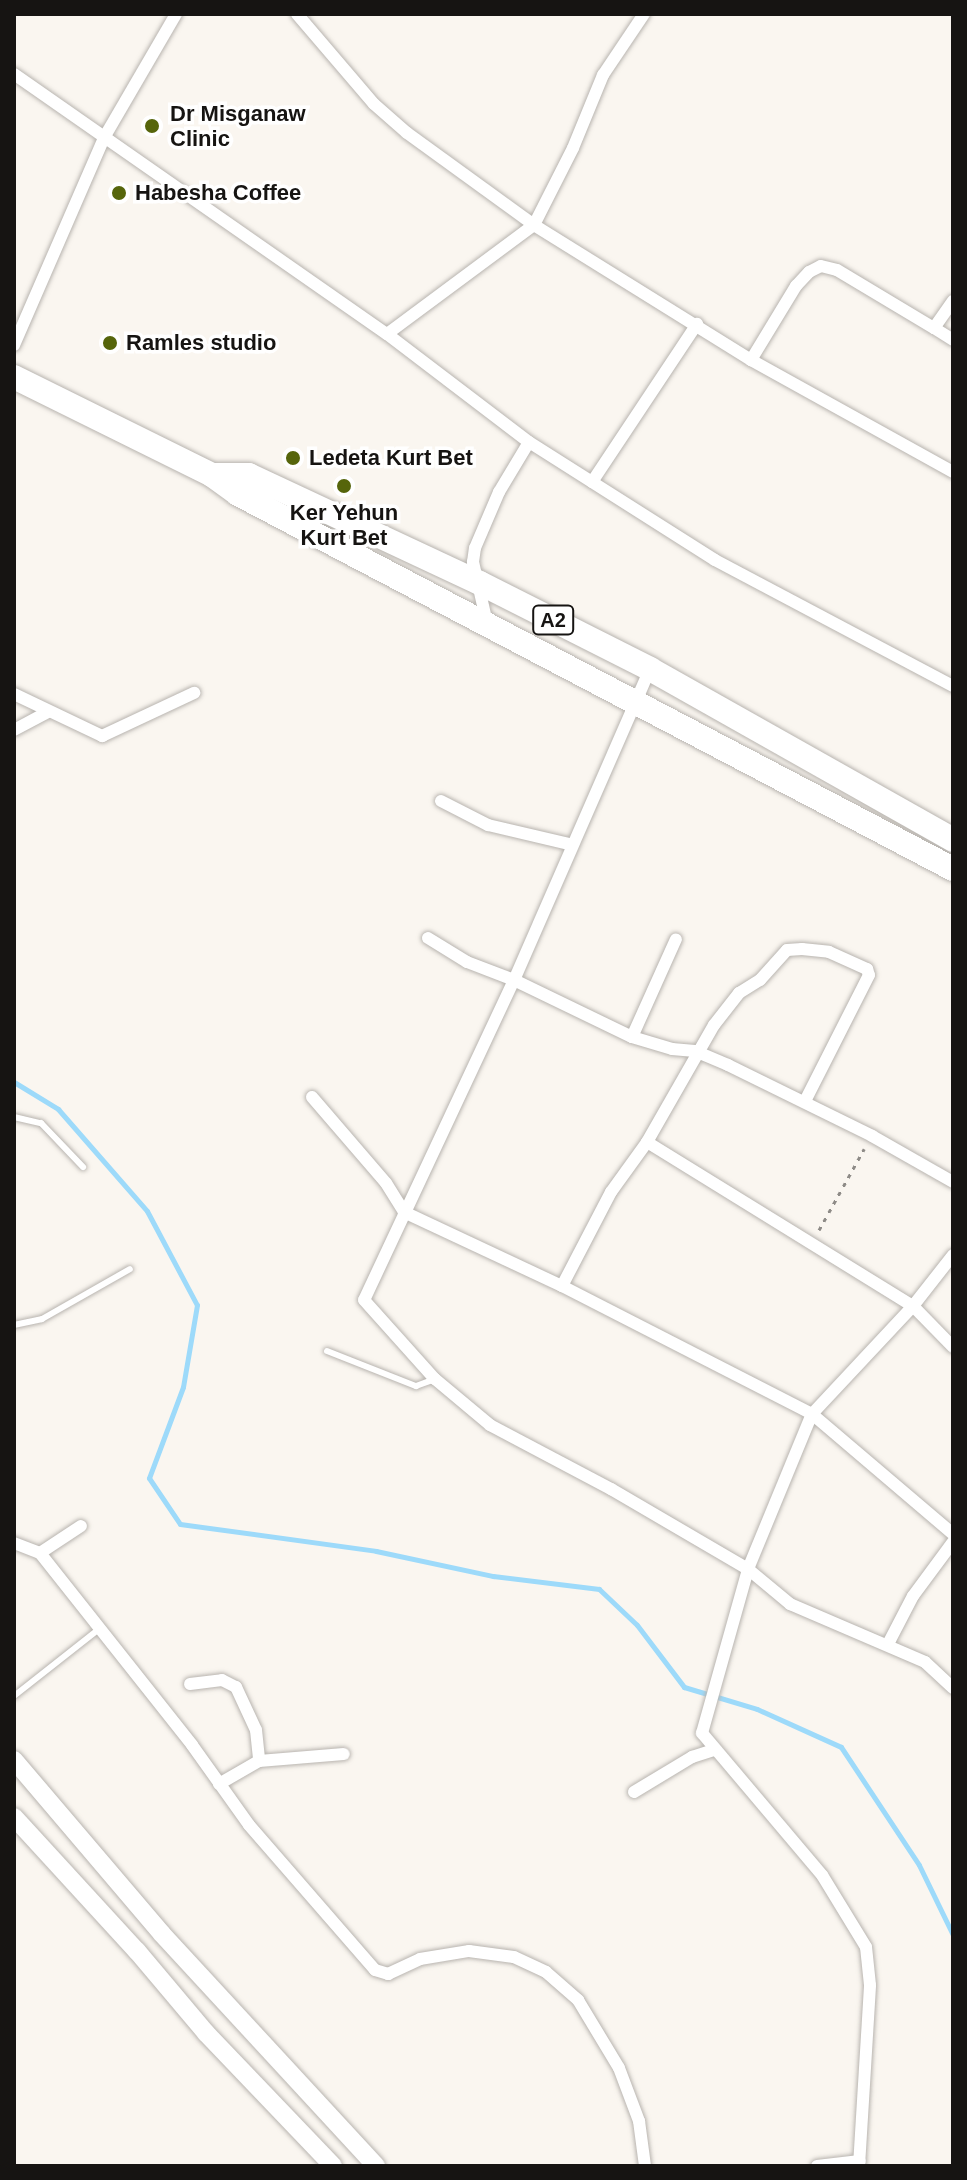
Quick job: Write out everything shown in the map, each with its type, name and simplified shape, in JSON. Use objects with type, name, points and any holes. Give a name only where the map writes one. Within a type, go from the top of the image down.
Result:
[{"type":"highway","name":"A2","points":[[14,377],[212,475],[238,494],[953,869]]},
{"type":"highway","name":"A2","points":[[212,475],[249,475],[480,583],[650,669],[953,840]]},
{"type":"highway","points":[[379,566],[389,543]]},
{"type":"highway","points":[[867,825],[880,800]]},
{"type":"street","points":[[14,345],[105,136],[176,14]]},
{"type":"street","points":[[297,14],[374,104],[407,133],[534,225],[751,360],[953,472]]},
{"type":"street","points":[[387,334],[534,225],[573,148],[603,75],[644,14]]},
{"type":"street","points":[[14,74],[387,334],[529,442],[715,560],[953,686]]},
{"type":"street","points":[[751,360],[796,286],[809,272],[821,266],[837,270],[953,340]]},
{"type":"street","points":[[934,328],[953,301]]},
{"type":"street","points":[[592,482],[697,324]]},
{"type":"street","points":[[487,623],[473,562],[481,529],[529,442]]},
{"type":"street","points":[[650,669],[514,980],[364,1300],[435,1379],[490,1425],[611,1489],[748,1569],[790,1604],[925,1662],[953,1688]]},
{"type":"street","points":[[14,694],[102,736],[194,693]]},
{"type":"street","points":[[14,730],[48,712]]},
{"type":"street","points":[[441,801],[488,825],[573,845]]},
{"type":"street","points":[[428,938],[467,962],[514,980],[632,1037],[672,1049],[695,1051],[805,1101],[953,1182]]},
{"type":"street","points":[[632,1037],[676,939]]},
{"type":"street","points":[[562,1286],[611,1192],[647,1142],[695,1051],[739,993],[760,980],[787,950],[829,952],[867,969],[869,975],[805,1101]]},
{"type":"street","points":[[312,1097],[386,1183],[404,1212],[562,1286],[812,1414],[948,1530],[953,1514]]},
{"type":"street","points":[[647,1142],[913,1306],[953,1347]]},
{"type":"street","points":[[817,2166],[859,2163],[870,1985],[866,1947],[822,1875],[730,1762],[713,1750],[702,1733],[748,1569],[812,1414],[913,1306],[953,1255]]},
{"type":"street","points":[[40,1553],[81,1526]]},
{"type":"street","points":[[888,1644],[913,1596],[953,1542]]},
{"type":"street","points":[[14,1543],[40,1553],[101,1628],[249,1825],[375,1970],[388,1974],[420,1959],[469,1951],[514,1957],[546,1972],[578,2000],[619,2068],[639,2121],[645,2166]]},
{"type":"street","points":[[190,1684],[222,1680],[236,1687],[256,1730],[259,1761]]},
{"type":"street","points":[[634,1792],[692,1757],[713,1750]]},
{"type":"street","points":[[219,1784],[259,1761],[344,1754]]},
{"type":"street","points":[[14,1760],[162,1934],[376,2166]]},
{"type":"street","points":[[14,1817],[137,1951],[206,2033],[333,2166]]},
{"type":"lane","points":[[14,1117],[41,1123],[83,1167]]},
{"type":"lane","points":[[14,1325],[42,1319],[130,1269]]},
{"type":"lane","points":[[327,1351],[416,1386],[435,1379]]},
{"type":"lane","points":[[14,1696],[101,1628]]},
{"type":"path","points":[[812,1242],[872,1136]]},
{"type":"waterway","points":[[14,1082],[58,1109],[147,1211],[197,1305],[183,1387],[149,1478],[180,1524],[376,1551],[493,1576],[599,1589],[637,1625],[684,1687],[757,1709],[841,1747],[919,1865],[953,1935]]},
{"type":"place","name":"Dr Misganaw Clinic","points":[[152,126]]},
{"type":"place","name":"Habesha Coffee","points":[[119,193]]},
{"type":"place","name":"Ramles studio","points":[[110,343]]},
{"type":"place","name":"Ledeta Kurt Bet","points":[[293,458]]},
{"type":"place","name":"Ker Yehun Kurt Bet","points":[[344,486]]}]
